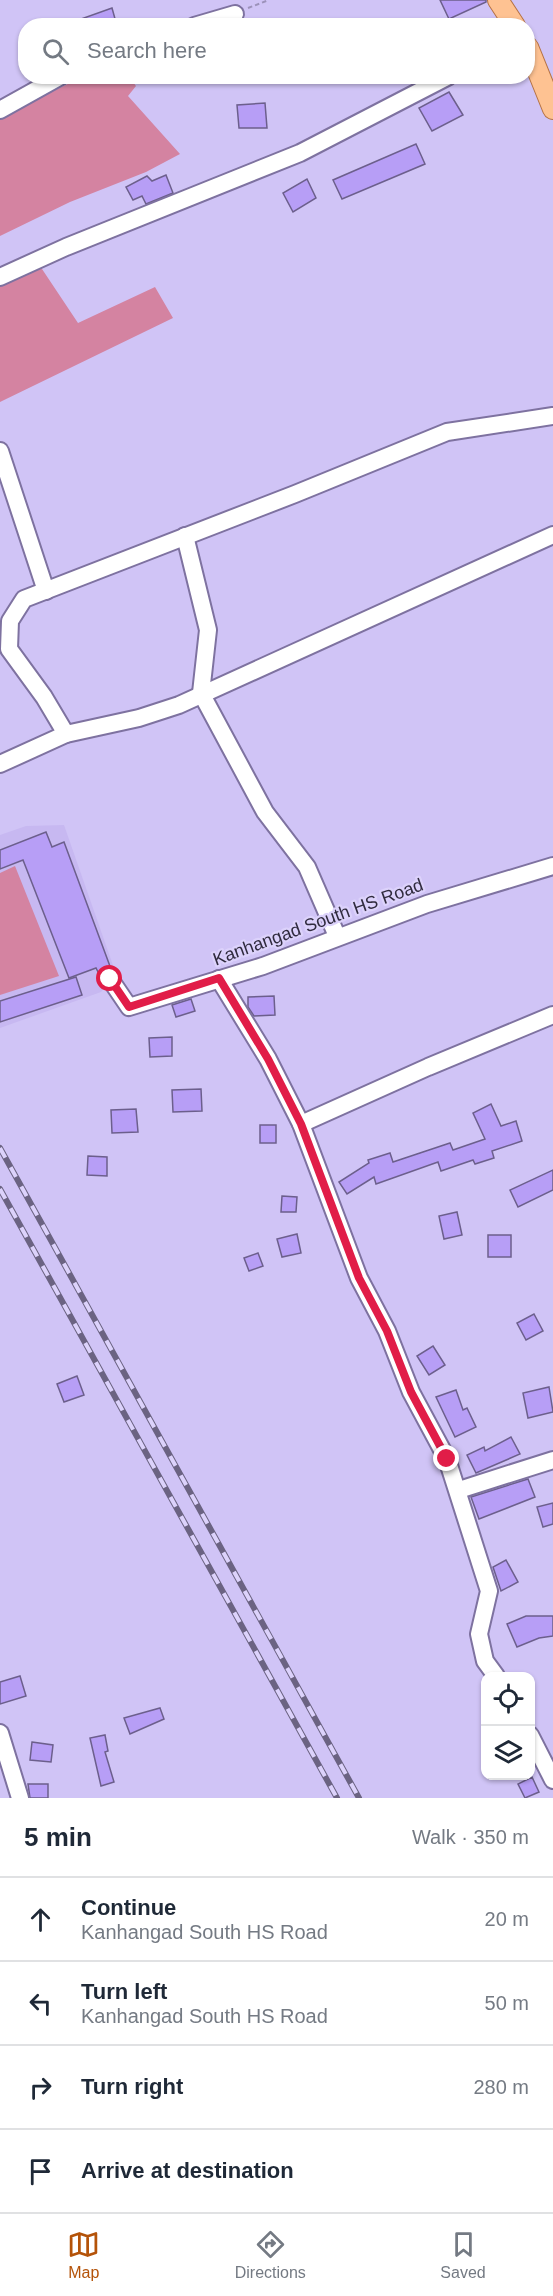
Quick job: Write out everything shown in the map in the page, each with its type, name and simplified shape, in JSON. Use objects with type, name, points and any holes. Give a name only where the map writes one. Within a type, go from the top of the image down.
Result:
[{"type":"main road","points":[[498,0],[510,18]]},
{"type":"main road","points":[[535,64],[553,109]]},
{"type":"street","points":[[221,18],[235,14]]},
{"type":"street","points":[[0,110],[47,84]]},
{"type":"street","points":[[0,277],[66,247],[300,153],[434,84]]},
{"type":"street","points":[[66,734],[44,696],[9,649],[10,621],[24,599],[447,432],[553,416]]},
{"type":"street","points":[[0,451],[46,591]]},
{"type":"street","points":[[0,764],[66,734],[139,718],[179,705],[201,693],[553,535]]},
{"type":"street","points":[[185,536],[208,630],[201,693],[265,812],[307,867],[337,936]]},
{"type":"street","name":"Kanhangad South HS Road","points":[[110,979],[129,1007],[263,966],[337,936],[427,904],[553,866]]},
{"type":"street","points":[[219,978],[268,1059],[301,1124],[359,1278],[387,1331],[411,1392],[447,1459],[459,1490],[471,1538],[489,1591],[479,1634],[485,1660],[493,1672]]},
{"type":"street","points":[[301,1124],[428,1067],[553,1015]]},
{"type":"street","points":[[459,1490],[553,1460]]},
{"type":"street","points":[[0,1733],[20,1798]]},
{"type":"street","points":[[535,1743],[553,1780]]},
{"type":"path","points":[[235,14],[269,0]]},
{"type":"shaded area","points":[[68,84],[134,84],[136,86],[128,96],[180,154],[146,172],[70,202],[0,236],[0,117]]},
{"type":"shaded area","points":[[40,266],[78,323],[155,287],[173,318],[0,402],[0,283]]},
{"type":"shaded area","points":[[64,825],[116,974],[101,992],[0,1028],[0,835],[26,826]]},
{"type":"shaded area","points":[[15,866],[59,976],[0,995],[0,873]]},
{"type":"building","points":[[440,0],[486,0],[486,2],[449,18]]},
{"type":"building","points":[[112,8],[115,18],[84,18]]},
{"type":"building","points":[[449,92],[463,115],[432,131],[419,108]]},
{"type":"building","points":[[265,103],[267,128],[239,128],[237,105]]},
{"type":"building","points":[[416,144],[425,164],[342,199],[333,180]]},
{"type":"building","points":[[166,175],[173,193],[146,204],[142,196],[133,200],[126,187],[147,176],[152,181]]},
{"type":"building","points":[[307,179],[316,198],[293,212],[283,193]]},
{"type":"building","points":[[46,832],[52,847],[64,842],[111,969],[105,970],[100,976],[96,968],[69,978],[23,860],[0,869],[0,850]]},
{"type":"building","points":[[76,977],[82,995],[0,1022],[0,1001]]},
{"type":"building","points":[[274,996],[275,1015],[254,1016],[248,1007],[248,997]]},
{"type":"building","points":[[191,999],[195,1011],[176,1017],[172,1005]]},
{"type":"building","points":[[172,1037],[172,1056],[150,1057],[149,1038]]},
{"type":"building","points":[[201,1089],[202,1111],[173,1112],[172,1090]]},
{"type":"building","points":[[491,1104],[501,1126],[516,1121],[522,1141],[492,1151],[494,1158],[475,1164],[473,1160],[441,1171],[438,1162],[376,1184],[374,1177],[347,1194],[339,1182],[369,1163],[368,1160],[390,1153],[393,1162],[450,1143],[453,1150],[485,1139],[473,1113]]},
{"type":"building","points":[[136,1109],[138,1132],[112,1133],[111,1110]]},
{"type":"building","points":[[260,1125],[276,1125],[276,1143],[260,1143]]},
{"type":"building","points":[[88,1156],[107,1157],[107,1176],[87,1175]]},
{"type":"building","points":[[553,1170],[553,1190],[518,1207],[510,1190]]},
{"type":"building","points":[[282,1196],[297,1197],[296,1212],[281,1212]]},
{"type":"building","points":[[457,1212],[462,1235],[444,1239],[439,1216]]},
{"type":"building","points":[[297,1234],[301,1253],[282,1257],[277,1239]]},
{"type":"building","points":[[488,1235],[511,1235],[511,1257],[488,1257]]},
{"type":"building","points":[[258,1253],[263,1266],[249,1271],[244,1258]]},
{"type":"building","points":[[534,1314],[543,1331],[526,1340],[517,1323]]},
{"type":"building","points":[[433,1346],[445,1365],[429,1375],[417,1356]]},
{"type":"building","points":[[77,1376],[84,1395],[64,1402],[57,1384]]},
{"type":"building","points":[[549,1387],[553,1412],[528,1418],[523,1393]]},
{"type":"building","points":[[456,1390],[463,1410],[467,1408],[476,1427],[455,1437],[436,1397]]},
{"type":"building","points":[[511,1437],[520,1454],[476,1473],[467,1455],[484,1447],[485,1451]]},
{"type":"building","points":[[528,1479],[535,1497],[479,1519],[471,1497]]},
{"type":"building","points":[[553,1503],[553,1524],[543,1527],[537,1507]]},
{"type":"building","points":[[506,1560],[518,1582],[501,1591],[493,1567]]},
{"type":"building","points":[[526,1616],[553,1616],[553,1636],[539,1638],[517,1647],[507,1624]]},
{"type":"building","points":[[20,1676],[26,1696],[0,1704],[0,1682]]},
{"type":"building","points":[[160,1708],[164,1719],[130,1734],[124,1718]]},
{"type":"building","points":[[105,1735],[108,1751],[105,1752],[114,1782],[101,1786],[90,1738]]},
{"type":"building","points":[[32,1742],[53,1745],[51,1762],[30,1760]]},
{"type":"building","points":[[526,1780],[533,1780],[539,1792],[525,1798],[518,1784]]},
{"type":"building","points":[[28,1784],[48,1784],[48,1798],[30,1798]]},
{"type":"railway","points":[[0,1148],[359,1798]]},
{"type":"railway","points":[[0,1189],[337,1798]]},
{"type":"route","points":[[110,979],[129,1007],[219,978],[268,1059],[301,1124],[339,1231],[359,1278],[387,1331],[411,1392],[447,1459]]}]
